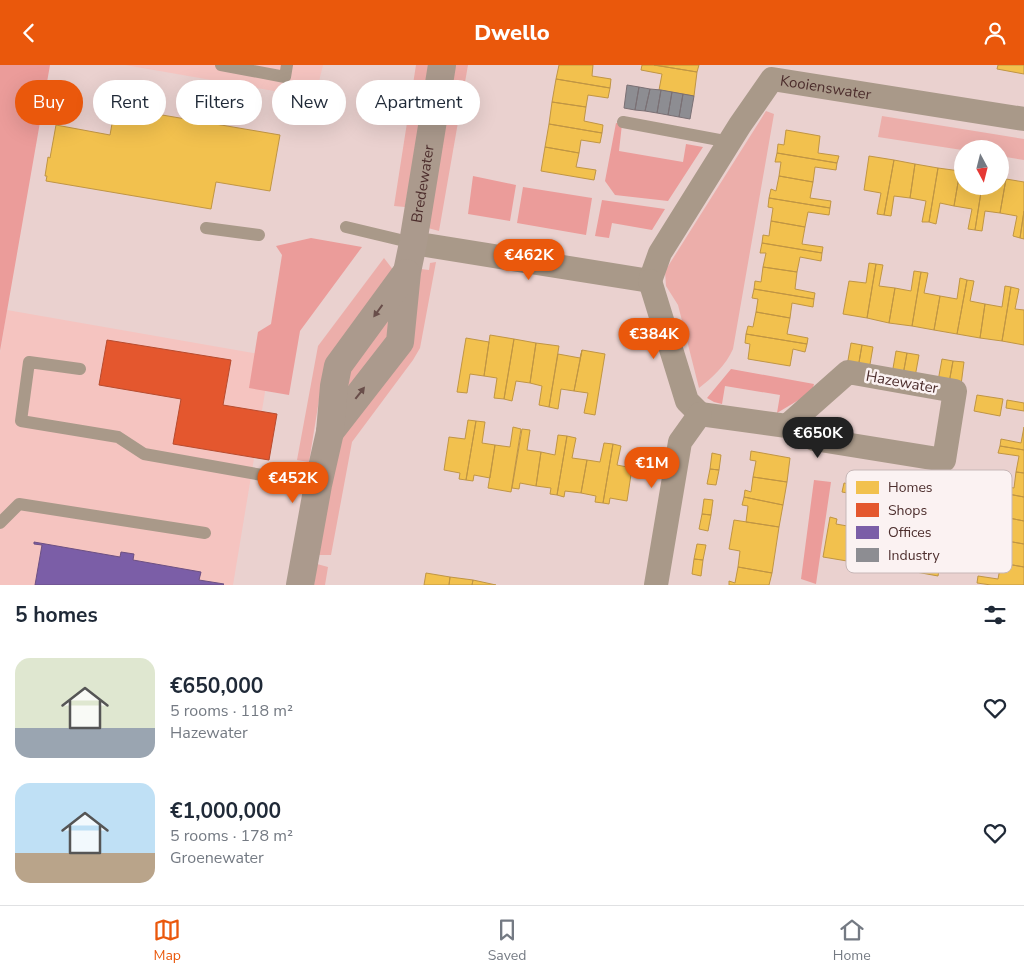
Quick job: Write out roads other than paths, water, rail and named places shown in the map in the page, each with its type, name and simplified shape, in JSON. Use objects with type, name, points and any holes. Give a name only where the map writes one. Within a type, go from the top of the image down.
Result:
[{"type":"street","name":"Bredewater","points":[[330,431],[400,342],[407,272],[414,243],[442,65]]},
{"type":"street","name":"Kooienswater","points":[[650,281],[660,253],[730,142],[771,72],[1024,119]]},
{"type":"street","points":[[414,243],[650,281],[687,401],[700,414],[680,442],[656,585]]},
{"type":"street","name":"Bredewater","points":[[300,585],[330,431],[334,386],[338,366],[407,272]]},
{"type":"street","name":"Hazewater","points":[[700,414],[787,426],[814,439],[944,460],[955,391],[848,372],[787,426]]},
{"type":"lane","points":[[221,65],[285,77],[287,65]]},
{"type":"lane","points":[[623,122],[730,142]]},
{"type":"lane","points":[[346,227],[414,243]]},
{"type":"lane","points":[[206,228],[259,235]]},
{"type":"lane","points":[[80,369],[29,363],[21,421],[118,437],[144,454],[318,485]]},
{"type":"lane","points":[[0,523],[19,504],[205,533]]}]
